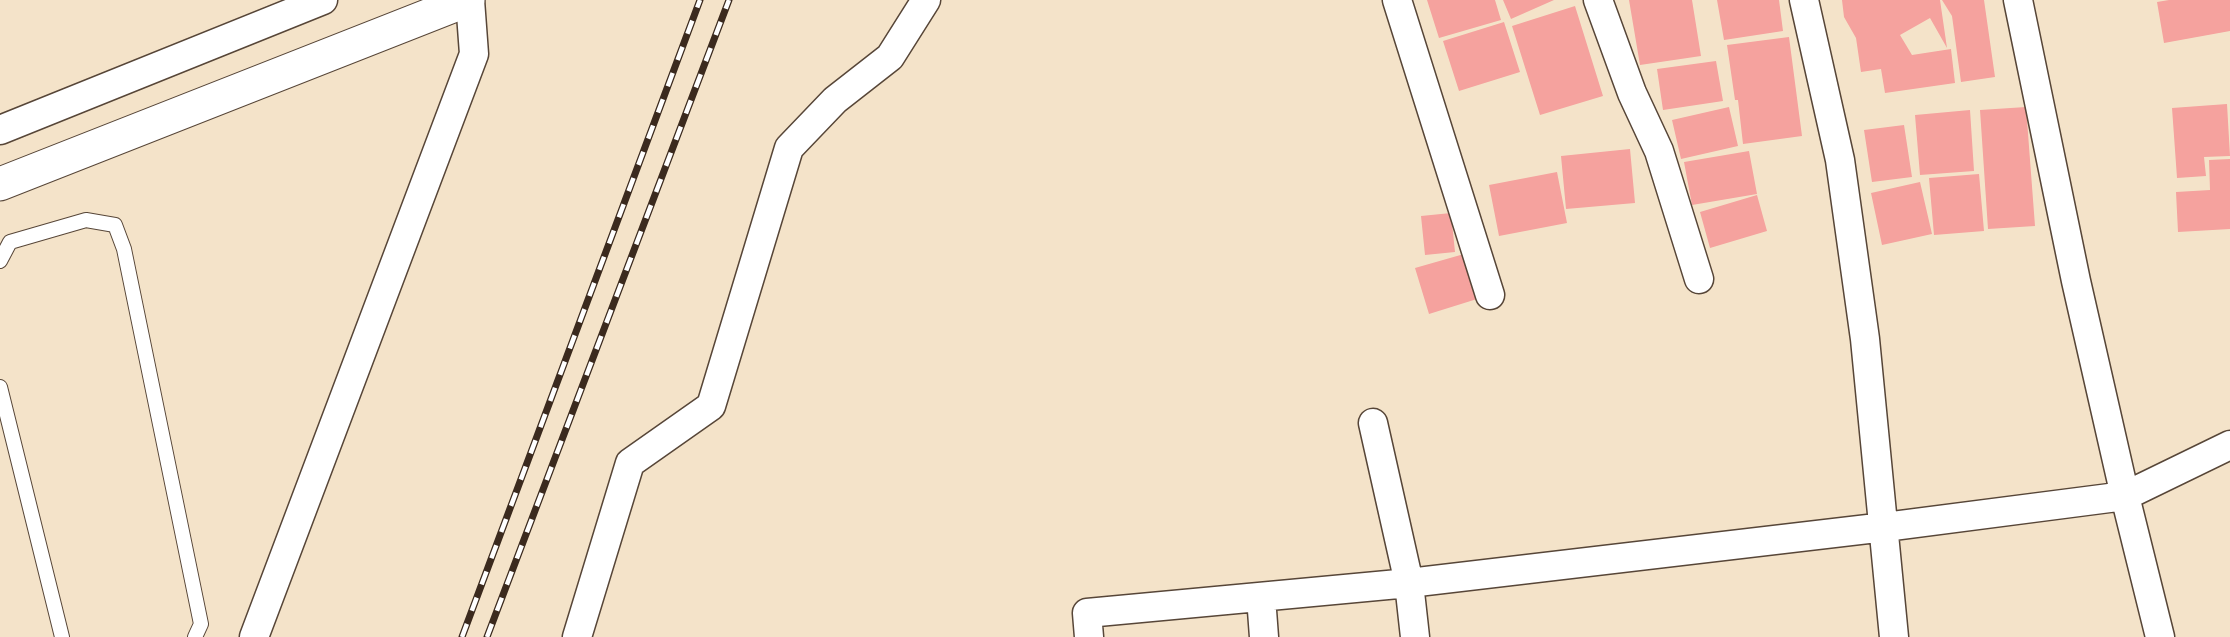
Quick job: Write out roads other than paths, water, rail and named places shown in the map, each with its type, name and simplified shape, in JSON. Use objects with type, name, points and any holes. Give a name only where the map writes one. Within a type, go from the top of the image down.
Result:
[{"type":"street","points":[[0,184],[469,0],[474,54],[254,637]]},
{"type":"street","points":[[577,637],[630,464],[711,406],[789,148],[835,100],[890,57],[926,0]]},
{"type":"street","points":[[1397,0],[1490,295]]},
{"type":"street","points":[[1598,0],[1632,93],[1659,151],[1699,279]]},
{"type":"street","points":[[1804,0],[1840,160],[1865,339],[1894,637]]},
{"type":"street","points":[[2018,0],[2076,281],[2160,637]]},
{"type":"street","points":[[0,130],[310,2]]},
{"type":"street","points":[[1373,423],[1409,583],[1415,637]]},
{"type":"street","points":[[1089,637],[1087,613],[1409,583],[1885,527],[2125,496],[2230,445]]},
{"type":"street","points":[[1261,597],[1264,637]]},
{"type":"lane","points":[[0,261],[10,242],[86,220],[116,225],[124,249],[201,624],[195,637]]},
{"type":"lane","points":[[0,387],[62,637]]},
{"type":"railway","points":[[462,637],[700,0]]},
{"type":"railway","points":[[487,637],[729,0]]}]
